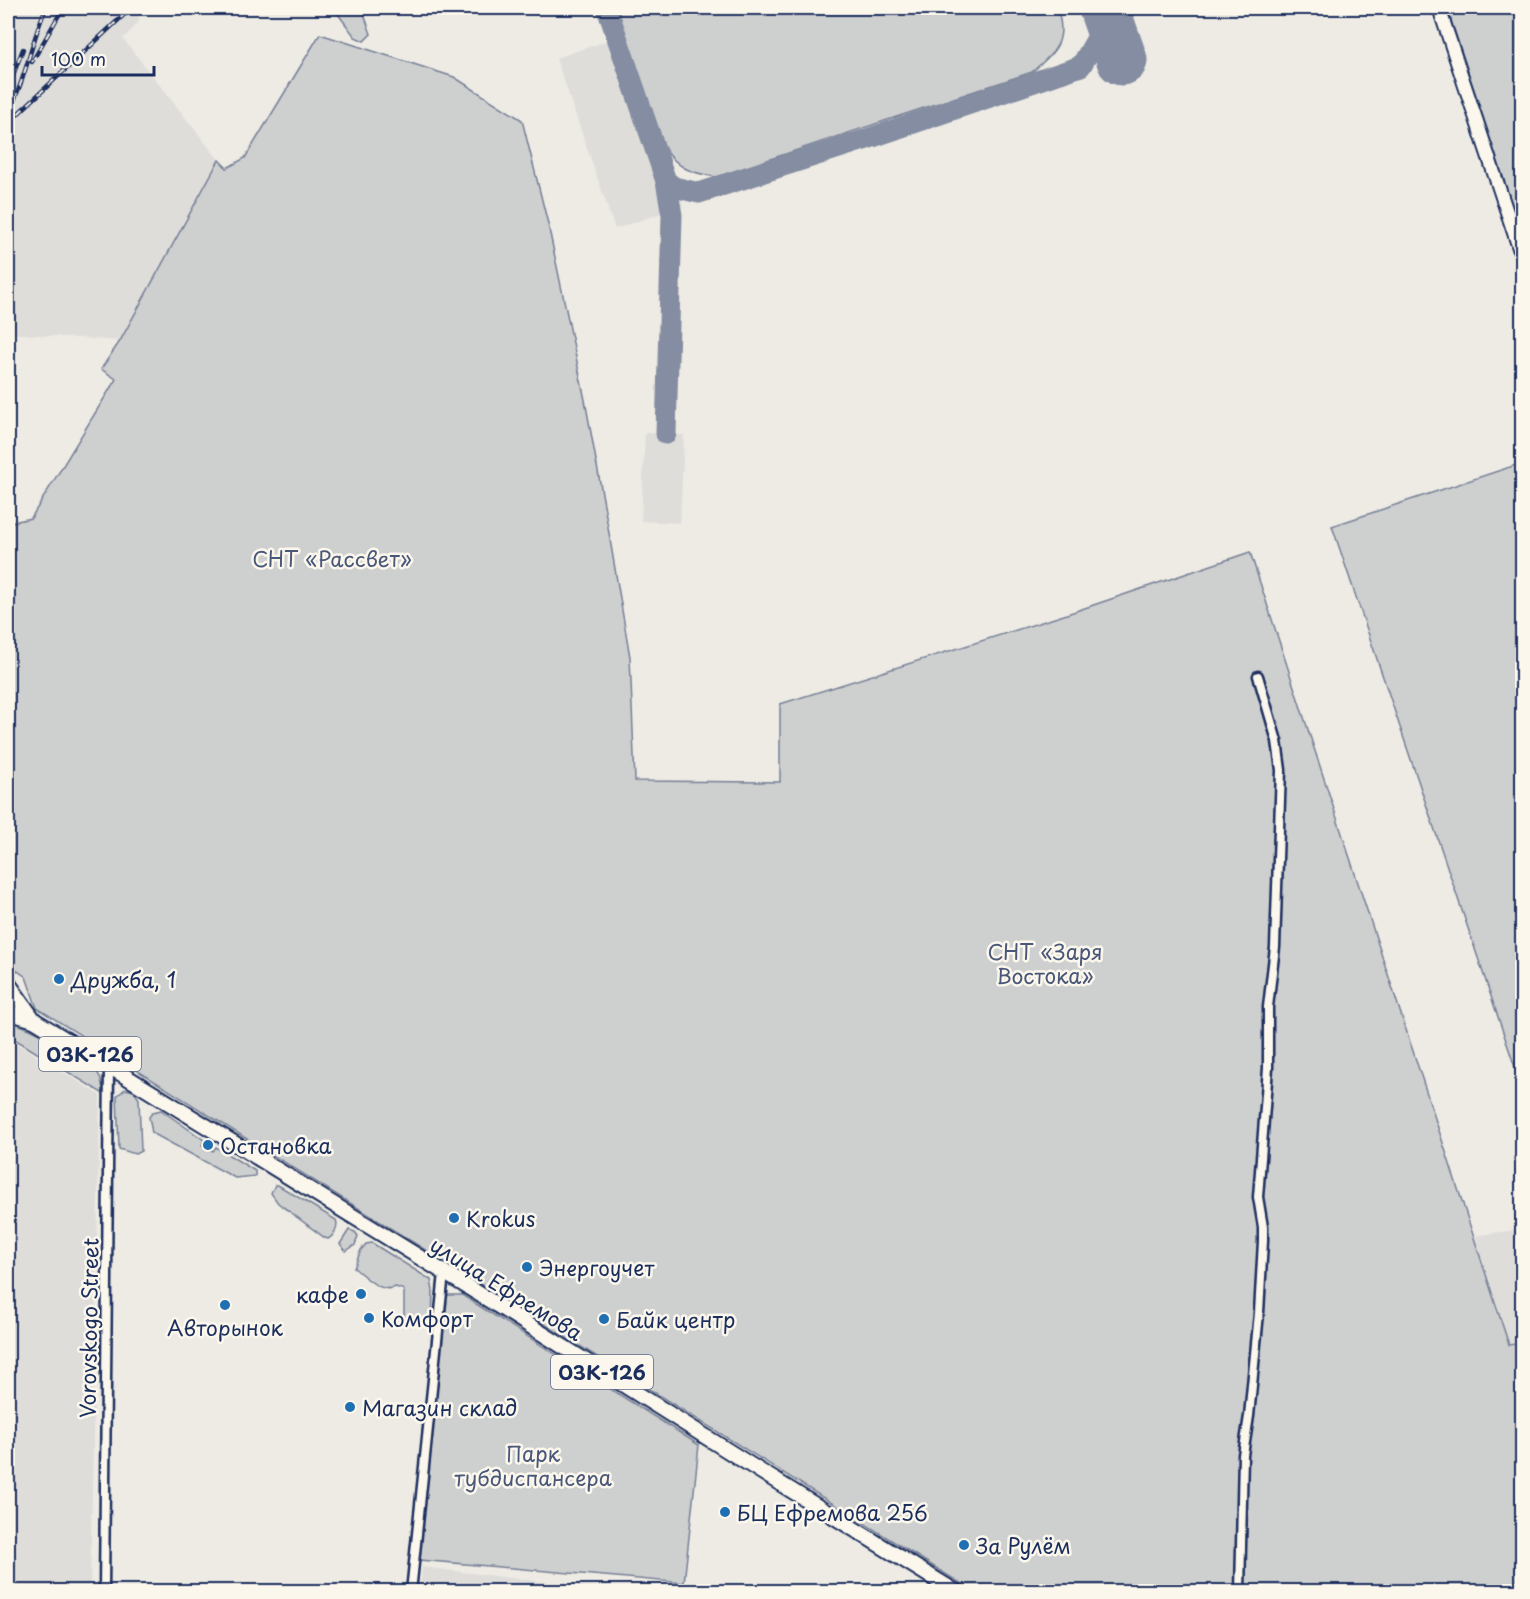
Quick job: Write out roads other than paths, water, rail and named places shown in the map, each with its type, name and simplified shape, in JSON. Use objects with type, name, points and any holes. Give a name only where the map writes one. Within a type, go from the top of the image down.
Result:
[{"type":"main road","name":"улица Ефремова","points":[[8,983],[34,1020]]},
{"type":"main road","name":"улица Ефремова","points":[[8,1011],[34,1020],[956,1592]]},
{"type":"street","points":[[1439,8],[1522,257]]},
{"type":"street","points":[[1240,1592],[1243,1455],[1259,1313],[1263,1241],[1258,1197],[1268,1068],[1268,1007],[1275,947],[1281,770],[1277,741],[1258,676]]},
{"type":"street","name":"Vorovskogo Street","points":[[104,1592],[109,1066]]},
{"type":"street","points":[[411,1592],[444,1273]]},
{"type":"railway","points":[[8,112],[46,8]]},
{"type":"railway","points":[[32,62],[63,8]]},
{"type":"railway","points":[[8,123],[128,11]]},
{"type":"railway","points":[[8,88],[23,49]]},
{"type":"place","name":"Дружба, 1","points":[[59,979]]},
{"type":"place","name":"Остановка","points":[[208,1145]]},
{"type":"place","name":"Krokus","points":[[454,1218]]},
{"type":"place","name":"Энергоучет","points":[[527,1267]]},
{"type":"place","name":"кафе","points":[[361,1294]]},
{"type":"place","name":"Авторынок","points":[[225,1305]]},
{"type":"place","name":"Комфорт","points":[[369,1318]]},
{"type":"place","name":"Байк центр","points":[[604,1319]]},
{"type":"place","name":"Магазин склад","points":[[350,1407]]},
{"type":"place","name":"БЦ Ефремова 256","points":[[725,1512]]},
{"type":"place","name":"За Рулём","points":[[964,1545]]},
{"type":"park label","name":"СНТ «Рассвет»","points":[[332,558]]},
{"type":"park label","name":"СНТ «Заря Востока»","points":[[1045,963]]},
{"type":"park label","name":"Парк тубдиспансера","points":[[533,1465]]}]
